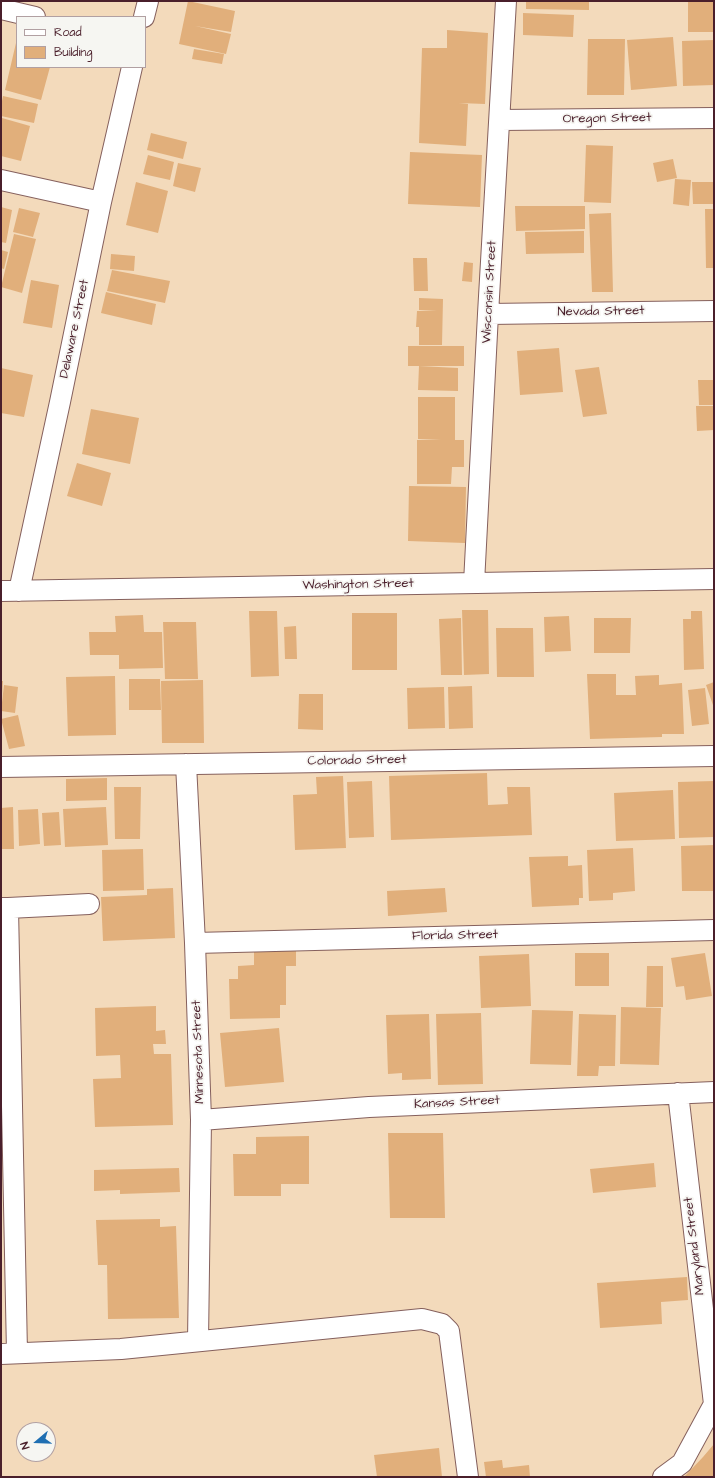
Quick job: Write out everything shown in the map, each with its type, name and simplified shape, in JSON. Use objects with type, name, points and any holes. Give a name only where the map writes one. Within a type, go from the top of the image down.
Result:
[{"type":"street","points":[[144,16],[148,1]]},
{"type":"street","name":"Wisconsin Street","points":[[474,583],[506,1]]},
{"type":"street","points":[[1,9],[31,16]]},
{"type":"street","name":"Delaware Street","points":[[10,591],[60,402],[101,202],[132,68]]},
{"type":"street","name":"Oregon Street","points":[[500,120],[714,118]]},
{"type":"street","points":[[1,180],[101,202]]},
{"type":"street","name":"Nevada Street","points":[[488,314],[714,311]]},
{"type":"street","name":"Washington Street","points":[[10,591],[714,579]]},
{"type":"street","name":"Colorado Street","points":[[1,767],[714,756]]},
{"type":"street","name":"Minnesota Street","points":[[186,764],[195,943],[201,1120],[198,1341]]},
{"type":"street","points":[[89,904],[4,908],[9,1353],[121,1349],[422,1319],[442,1324],[449,1331],[468,1477]]},
{"type":"street","name":"Florida Street","points":[[195,943],[714,930]]},
{"type":"street","name":"Kansas Street","points":[[201,1120],[369,1107],[714,1092]]},
{"type":"street","name":"Maryland Street","points":[[663,1477],[682,1463],[714,1404],[678,1093]]},
{"type":"building","points":[[188,1],[235,11],[231,32],[195,26],[231,34],[226,54],[179,44]]},
{"type":"building","points":[[526,1],[589,1],[589,10],[526,9]]},
{"type":"building","points":[[688,1],[714,1],[714,32],[688,32]]},
{"type":"building","points":[[523,13],[574,15],[573,37],[523,35]]},
{"type":"building","points":[[447,30],[488,33],[485,104],[459,103],[468,104],[466,146],[419,143],[422,48],[447,48]]},
{"type":"building","points":[[673,37],[677,86],[631,90],[627,40]]},
{"type":"building","points":[[588,39],[625,39],[624,95],[587,95]]},
{"type":"building","points":[[714,40],[714,85],[683,86],[682,41]]},
{"type":"building","points":[[16,43],[16,68],[50,68],[41,100],[5,90]]},
{"type":"building","points":[[194,49],[224,54],[222,64],[192,59]]},
{"type":"building","points":[[3,96],[38,104],[34,123],[1,116]]},
{"type":"building","points":[[2,118],[30,126],[21,161],[1,156]]},
{"type":"building","points":[[151,133],[187,142],[183,159],[147,150]]},
{"type":"building","points":[[586,145],[613,146],[611,203],[584,202]]},
{"type":"building","points":[[410,152],[482,155],[480,207],[408,204]]},
{"type":"building","points":[[148,155],[174,162],[170,180],[143,174]]},
{"type":"building","points":[[673,159],[677,178],[657,182],[653,163]]},
{"type":"building","points":[[178,163],[201,168],[195,192],[173,186]]},
{"type":"building","points":[[675,179],[691,180],[689,206],[673,204]]},
{"type":"building","points":[[136,182],[168,191],[158,233],[126,225]]},
{"type":"building","points":[[692,182],[714,182],[714,204],[693,204]]},
{"type":"building","points":[[515,206],[585,206],[585,229],[516,231]]},
{"type":"building","points":[[1,207],[12,210],[6,243],[1,242]]},
{"type":"building","points":[[19,208],[40,213],[33,237],[13,232]]},
{"type":"building","points":[[705,209],[714,209],[714,268],[706,268]]},
{"type":"building","points":[[611,213],[613,292],[592,292],[589,214]]},
{"type":"building","points":[[584,231],[584,253],[526,254],[525,232]]},
{"type":"building","points":[[14,234],[36,239],[22,293],[1,287]]},
{"type":"building","points":[[1,250],[8,252],[4,269],[1,268]]},
{"type":"building","points":[[111,254],[135,256],[134,271],[110,269]]},
{"type":"building","points":[[413,258],[427,258],[428,291],[414,291]]},
{"type":"building","points":[[464,262],[473,263],[472,282],[462,281]]},
{"type":"building","points":[[112,270],[170,281],[165,303],[107,291]]},
{"type":"building","points":[[31,280],[59,285],[52,328],[23,323]]},
{"type":"building","points":[[106,292],[156,304],[152,325],[101,313]]},
{"type":"building","points":[[419,298],[443,299],[442,345],[419,345],[419,327],[416,327],[417,311],[437,311],[419,310]]},
{"type":"building","points":[[408,346],[464,346],[464,366],[408,366]]},
{"type":"building","points":[[559,348],[563,392],[520,395],[517,351]]},
{"type":"building","points":[[419,366],[458,368],[458,391],[418,390]]},
{"type":"building","points":[[599,367],[607,414],[583,417],[575,370]]},
{"type":"building","points":[[1,368],[33,375],[24,417],[1,413]]},
{"type":"building","points":[[698,380],[714,380],[714,405],[699,405]]},
{"type":"building","points":[[418,397],[455,397],[455,440],[464,440],[464,467],[452,467],[451,484],[417,484],[417,440],[441,440],[418,439]]},
{"type":"building","points":[[696,406],[714,406],[714,430],[697,431]]},
{"type":"building","points":[[91,409],[139,418],[130,464],[82,454]]},
{"type":"building","points":[[77,463],[111,473],[102,506],[67,496]]},
{"type":"building","points":[[409,486],[466,487],[465,543],[408,541]]},
{"type":"building","points":[[462,610],[488,610],[489,674],[464,675]]},
{"type":"building","points":[[249,611],[277,611],[279,676],[251,677]]},
{"type":"building","points":[[691,611],[702,611],[704,669],[684,670],[683,619],[691,619]]},
{"type":"building","points":[[352,613],[397,613],[397,670],[352,670]]},
{"type":"building","points":[[143,615],[144,632],[162,632],[163,668],[119,669],[119,655],[90,655],[89,632],[116,632],[115,616]]},
{"type":"building","points":[[569,616],[571,651],[545,652],[544,617]]},
{"type":"building","points":[[461,618],[462,675],[441,675],[439,619]]},
{"type":"building","points":[[594,618],[631,618],[630,653],[594,653]]},
{"type":"building","points":[[163,622],[196,622],[198,679],[165,679]]},
{"type":"building","points":[[296,626],[297,659],[285,659],[284,627]]},
{"type":"building","points":[[496,628],[533,628],[534,677],[497,677]]},
{"type":"building","points":[[587,674],[616,674],[616,695],[636,695],[635,676],[659,675],[659,685],[682,683],[684,734],[662,734],[662,737],[590,739]]},
{"type":"building","points":[[115,676],[116,735],[68,736],[66,677]]},
{"type":"building","points":[[129,679],[160,679],[161,710],[129,710]]},
{"type":"building","points":[[203,680],[204,743],[162,743],[161,681]]},
{"type":"building","points":[[1,681],[3,681],[2,698],[1,698]]},
{"type":"building","points":[[714,682],[714,708],[706,685]]},
{"type":"building","points":[[4,685],[18,687],[15,713],[1,711]]},
{"type":"building","points":[[472,686],[473,728],[449,729],[448,687]]},
{"type":"building","points":[[444,687],[445,728],[408,729],[407,688]]},
{"type":"building","points":[[705,688],[709,724],[692,726],[688,690]]},
{"type":"building","points":[[299,694],[323,694],[323,730],[298,729]]},
{"type":"building","points":[[18,715],[25,746],[9,749],[1,719]]},
{"type":"building","points":[[487,773],[488,805],[508,804],[507,787],[530,787],[532,835],[391,840],[389,776]]},
{"type":"building","points":[[343,776],[346,848],[295,850],[293,795],[317,794],[316,777]]},
{"type":"building","points":[[107,778],[107,800],[66,801],[66,779]]},
{"type":"building","points":[[372,781],[374,837],[349,838],[347,782]]},
{"type":"building","points":[[714,781],[714,837],[679,838],[678,782]]},
{"type":"building","points":[[114,787],[141,787],[140,839],[115,839]]},
{"type":"building","points":[[673,790],[675,839],[616,841],[614,793]]},
{"type":"building","points":[[13,807],[14,849],[1,849],[1,808]]},
{"type":"building","points":[[106,807],[108,845],[65,847],[63,809]]},
{"type":"building","points":[[38,809],[40,844],[19,846],[18,810]]},
{"type":"building","points":[[59,812],[61,845],[44,846],[42,813]]},
{"type":"building","points":[[714,845],[714,891],[682,891],[681,846]]},
{"type":"building","points":[[633,848],[635,891],[613,893],[613,900],[589,901],[587,850]]},
{"type":"building","points":[[143,849],[144,890],[103,891],[102,850]]},
{"type":"building","points":[[568,856],[568,866],[582,865],[583,898],[579,898],[579,905],[532,907],[529,857]]},
{"type":"building","points":[[173,888],[175,938],[103,941],[101,897],[147,895],[147,889]]},
{"type":"building","points":[[445,888],[447,912],[388,916],[387,891]]},
{"type":"building","points":[[296,949],[296,966],[286,966],[286,1005],[280,1005],[280,1018],[230,1019],[229,979],[238,979],[238,966],[254,965],[254,950]]},
{"type":"building","points":[[575,953],[609,953],[609,986],[575,986]]},
{"type":"building","points":[[705,953],[712,996],[686,1000],[684,986],[676,987],[671,958]]},
{"type":"building","points":[[529,954],[531,1006],[481,1008],[479,956]]},
{"type":"building","points":[[647,966],[663,966],[663,1007],[646,1007]]},
{"type":"building","points":[[156,1006],[156,1031],[165,1030],[166,1044],[153,1044],[154,1054],[171,1054],[173,1125],[95,1127],[93,1079],[121,1078],[120,1055],[96,1056],[95,1008]]},
{"type":"building","points":[[621,1007],[661,1008],[659,1065],[620,1064]]},
{"type":"building","points":[[532,1010],[573,1011],[571,1065],[530,1064]]},
{"type":"building","points":[[481,1013],[483,1084],[438,1085],[436,1014]]},
{"type":"building","points":[[429,1014],[431,1079],[402,1080],[402,1073],[388,1074],[386,1015]]},
{"type":"building","points":[[579,1014],[616,1015],[615,1066],[599,1066],[598,1076],[577,1076]]},
{"type":"building","points":[[279,1028],[284,1082],[225,1087],[220,1033]]},
{"type":"building","points":[[388,1133],[443,1133],[445,1218],[390,1218]]},
{"type":"building","points":[[309,1136],[309,1184],[281,1184],[281,1196],[234,1196],[233,1154],[256,1154],[256,1137]]},
{"type":"building","points":[[654,1163],[656,1187],[593,1193],[590,1169]]},
{"type":"building","points":[[179,1168],[180,1192],[120,1194],[120,1190],[94,1191],[94,1170]]},
{"type":"building","points":[[160,1219],[160,1227],[176,1226],[179,1318],[108,1319],[107,1265],[98,1265],[96,1220]]},
{"type":"building","points":[[687,1277],[688,1300],[661,1302],[662,1324],[600,1328],[597,1283]]},
{"type":"building","points":[[714,1444],[714,1477],[684,1477],[703,1457]]},
{"type":"building","points":[[439,1448],[442,1477],[377,1477],[374,1455]]},
{"type":"building","points":[[502,1460],[503,1468],[529,1465],[530,1477],[486,1477],[484,1462]]}]
